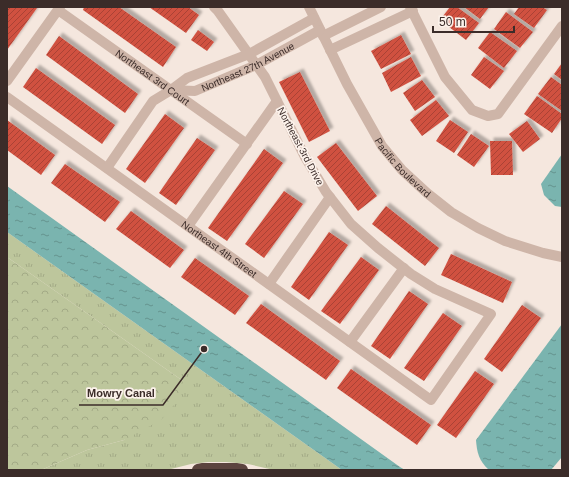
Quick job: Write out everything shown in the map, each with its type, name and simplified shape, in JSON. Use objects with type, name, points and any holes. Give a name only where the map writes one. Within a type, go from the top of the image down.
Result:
[{"type":"highway","points":[[198,470],[242,470]]},
{"type":"street","name":"Northeast 3rd Drive","points":[[214,7],[265,77],[305,157],[326,192],[351,224],[411,274],[435,289],[492,314],[431,400]]},
{"type":"street","name":"Pacific Boulevard","points":[[309,7],[347,84],[382,146],[402,170],[451,212],[478,228],[505,241],[543,253],[562,257]]},
{"type":"street","name":"Northeast 27th Avenue","points":[[171,90],[195,91],[256,65],[322,33],[382,7]]},
{"type":"street","points":[[7,81],[59,8]]},
{"type":"street","name":"Northeast 3rd Court","points":[[59,8],[246,144]]},
{"type":"street","points":[[330,50],[412,9],[445,77],[472,110],[488,116],[498,114],[562,26]]},
{"type":"street","name":"Northeast 27th Avenue","points":[[107,168],[153,101],[187,78],[248,54],[314,18]]},
{"type":"street","name":"Northeast 4th Street","points":[[7,97],[431,400]]},
{"type":"street","points":[[188,226],[277,101]]},
{"type":"street","points":[[269,284],[330,197]]},
{"type":"street","points":[[350,342],[404,268]]},
{"type":"green space","points":[[7,232],[342,470],[274,470],[248,464],[208,462],[191,464],[167,470],[41,470],[87,450],[124,440],[183,381],[7,257]]},
{"type":"green space","points":[[7,257],[183,381],[179,399],[161,420],[124,440],[87,450],[41,470],[7,470]]},
{"type":"water","points":[[562,154],[562,207],[555,206],[544,195],[541,184]]},
{"type":"water","points":[[7,186],[405,470],[342,470],[7,232]]},
{"type":"water","points":[[562,324],[562,457],[551,470],[489,470],[479,456],[476,440]]},
{"type":"building","points":[[7,7],[37,8],[7,50]]},
{"type":"building","points":[[84,7],[119,7],[176,47],[163,67],[83,10]]},
{"type":"building","points":[[149,7],[188,7],[199,15],[186,33]]},
{"type":"building","points":[[450,7],[457,7],[479,23],[466,40],[440,20]]},
{"type":"building","points":[[464,7],[489,7],[480,19]]},
{"type":"building","points":[[519,7],[542,7],[547,10],[534,28],[514,14]]},
{"type":"building","points":[[506,12],[533,32],[520,48],[494,29]]},
{"type":"building","points":[[198,30],[214,42],[207,51],[191,40]]},
{"type":"building","points":[[490,32],[517,51],[504,68],[478,48]]},
{"type":"building","points":[[401,35],[411,54],[381,69],[371,51]]},
{"type":"building","points":[[59,36],[138,94],[125,113],[46,55]]},
{"type":"building","points":[[411,57],[421,76],[391,92],[382,73]]},
{"type":"building","points":[[484,57],[504,71],[490,89],[471,75]]},
{"type":"building","points":[[562,63],[562,80],[554,74]]},
{"type":"building","points":[[36,68],[115,125],[102,144],[23,87]]},
{"type":"building","points":[[300,72],[330,131],[309,142],[279,82]]},
{"type":"building","points":[[551,77],[562,85],[562,111],[538,94]]},
{"type":"building","points":[[422,80],[435,97],[415,111],[403,93]]},
{"type":"building","points":[[537,96],[562,114],[562,118],[552,133],[524,114]]},
{"type":"building","points":[[436,100],[449,116],[422,136],[410,120]]},
{"type":"building","points":[[165,114],[184,128],[145,183],[126,169]]},
{"type":"building","points":[[7,120],[55,155],[41,175],[7,150]]},
{"type":"building","points":[[450,120],[468,132],[454,153],[436,141]]},
{"type":"building","points":[[527,121],[540,139],[523,152],[509,134]]},
{"type":"building","points":[[471,134],[489,146],[474,167],[457,155]]},
{"type":"building","points":[[197,138],[215,150],[176,205],[159,193]]},
{"type":"building","points":[[490,141],[512,141],[513,175],[491,175]]},
{"type":"building","points":[[336,143],[377,196],[358,211],[317,157]]},
{"type":"building","points":[[264,149],[283,163],[227,241],[208,228]]},
{"type":"building","points":[[65,164],[120,202],[105,222],[51,183]]},
{"type":"building","points":[[284,191],[303,204],[264,258],[245,244]]},
{"type":"building","points":[[386,206],[439,248],[425,266],[372,224]]},
{"type":"building","points":[[131,211],[184,250],[170,268],[116,229]]},
{"type":"building","points":[[329,232],[348,245],[309,300],[291,287]]},
{"type":"building","points":[[451,254],[512,282],[503,303],[441,275]]},
{"type":"building","points":[[361,257],[379,270],[340,324],[321,311]]},
{"type":"building","points":[[195,258],[249,296],[235,315],[181,277]]},
{"type":"building","points":[[409,291],[428,304],[390,359],[371,346]]},
{"type":"building","points":[[261,304],[340,361],[326,380],[246,323]]},
{"type":"building","points":[[522,305],[541,318],[502,372],[484,359]]},
{"type":"building","points":[[443,313],[462,326],[424,381],[404,368]]},
{"type":"building","points":[[351,369],[431,425],[417,445],[337,388]]},
{"type":"building","points":[[475,371],[494,384],[456,438],[437,425]]},
{"type":"place","name":"Mowry Canal","points":[[204,349]]}]
